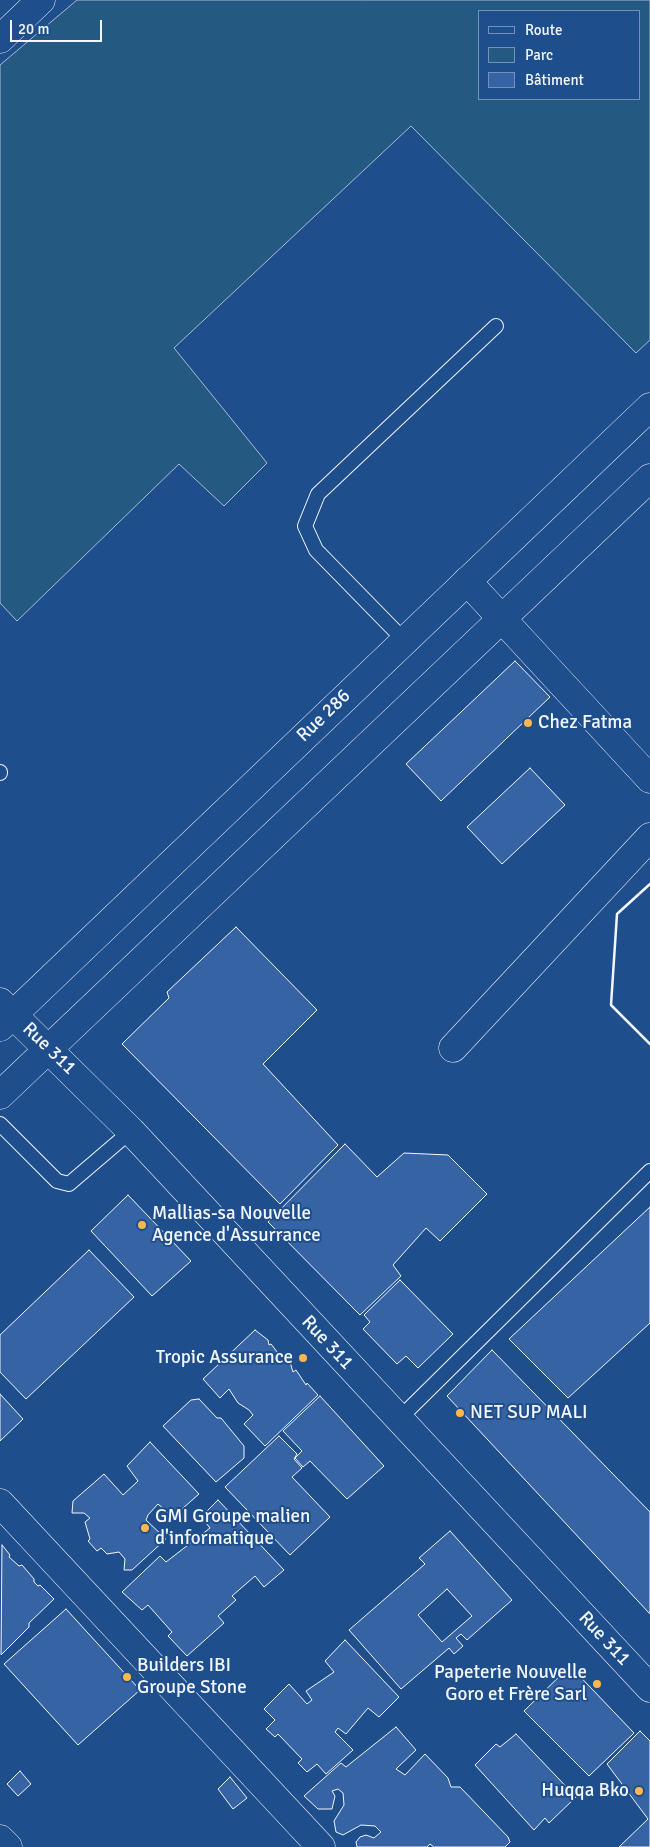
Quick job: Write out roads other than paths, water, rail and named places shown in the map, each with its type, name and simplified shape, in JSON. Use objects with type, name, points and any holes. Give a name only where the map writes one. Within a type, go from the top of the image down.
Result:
[{"type":"street","points":[[0,39],[41,0]]},
{"type":"street","name":"Rue 286","points":[[4,1014],[650,407]]},
{"type":"street","points":[[0,1095],[650,478]]},
{"type":"street","points":[[467,581],[650,779]]},
{"type":"street","points":[[452,1048],[650,838]]},
{"type":"street","name":"Rue 311","points":[[4,1014],[49,1048],[131,1131],[398,1420],[650,1688]]},
{"type":"street","points":[[0,1504],[322,1847]]},
{"type":"street","points":[[0,1838],[8,1847]]},
{"type":"lane","points":[[404,640],[316,550],[305,526],[318,494],[496,326]]},
{"type":"lane","points":[[0,1124],[57,1181],[69,1184],[131,1131]]},
{"type":"lane","points":[[398,1420],[650,1171]]},
{"type":"place","name":"Chez Fatma","points":[[528,723]]},
{"type":"place","name":"Mallias-sa Nouvelle Agence d'Assurrance","points":[[142,1225]]},
{"type":"place","name":"Tropic Assurance","points":[[303,1358]]},
{"type":"place","name":"NET SUP MALI","points":[[460,1413]]},
{"type":"place","name":"GMI Groupe malien d'informatique","points":[[145,1528]]},
{"type":"place","name":"Builders IBI Groupe Stone","points":[[127,1677]]},
{"type":"place","name":"Papeterie Nouvelle Goro et Frère Sarl","points":[[597,1684]]},
{"type":"place","name":"Huqqa Bko","points":[[639,1791]]}]
